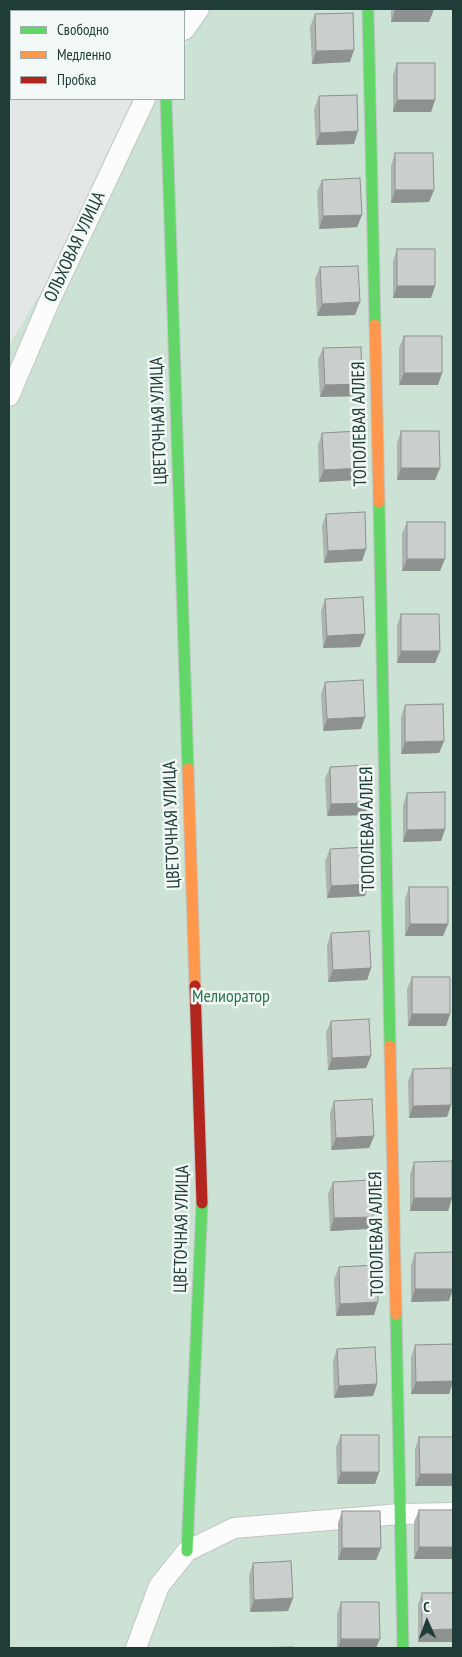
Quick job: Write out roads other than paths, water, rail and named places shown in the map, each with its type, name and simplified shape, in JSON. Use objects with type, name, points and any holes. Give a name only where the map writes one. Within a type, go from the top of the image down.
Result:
[{"type":"street","points":[[185,29],[199,9]]},
{"type":"street","name":"ТОПОЛЕВАЯ АЛЛЕЯ","points":[[368,9],[403,1648]]},
{"type":"street","name":"ОЛЬХОВАЯ УЛИЦА","points":[[9,396],[49,302],[145,100]]},
{"type":"street","name":"ЦВЕТОЧНАЯ УЛИЦА","points":[[166,100],[202,1204],[187,1551]]},
{"type":"street","points":[[136,1648],[159,1586],[187,1551],[234,1528],[400,1514],[453,1513]]},
{"type":"park label","name":"Мелиоратор","points":[[231,997]]}]
